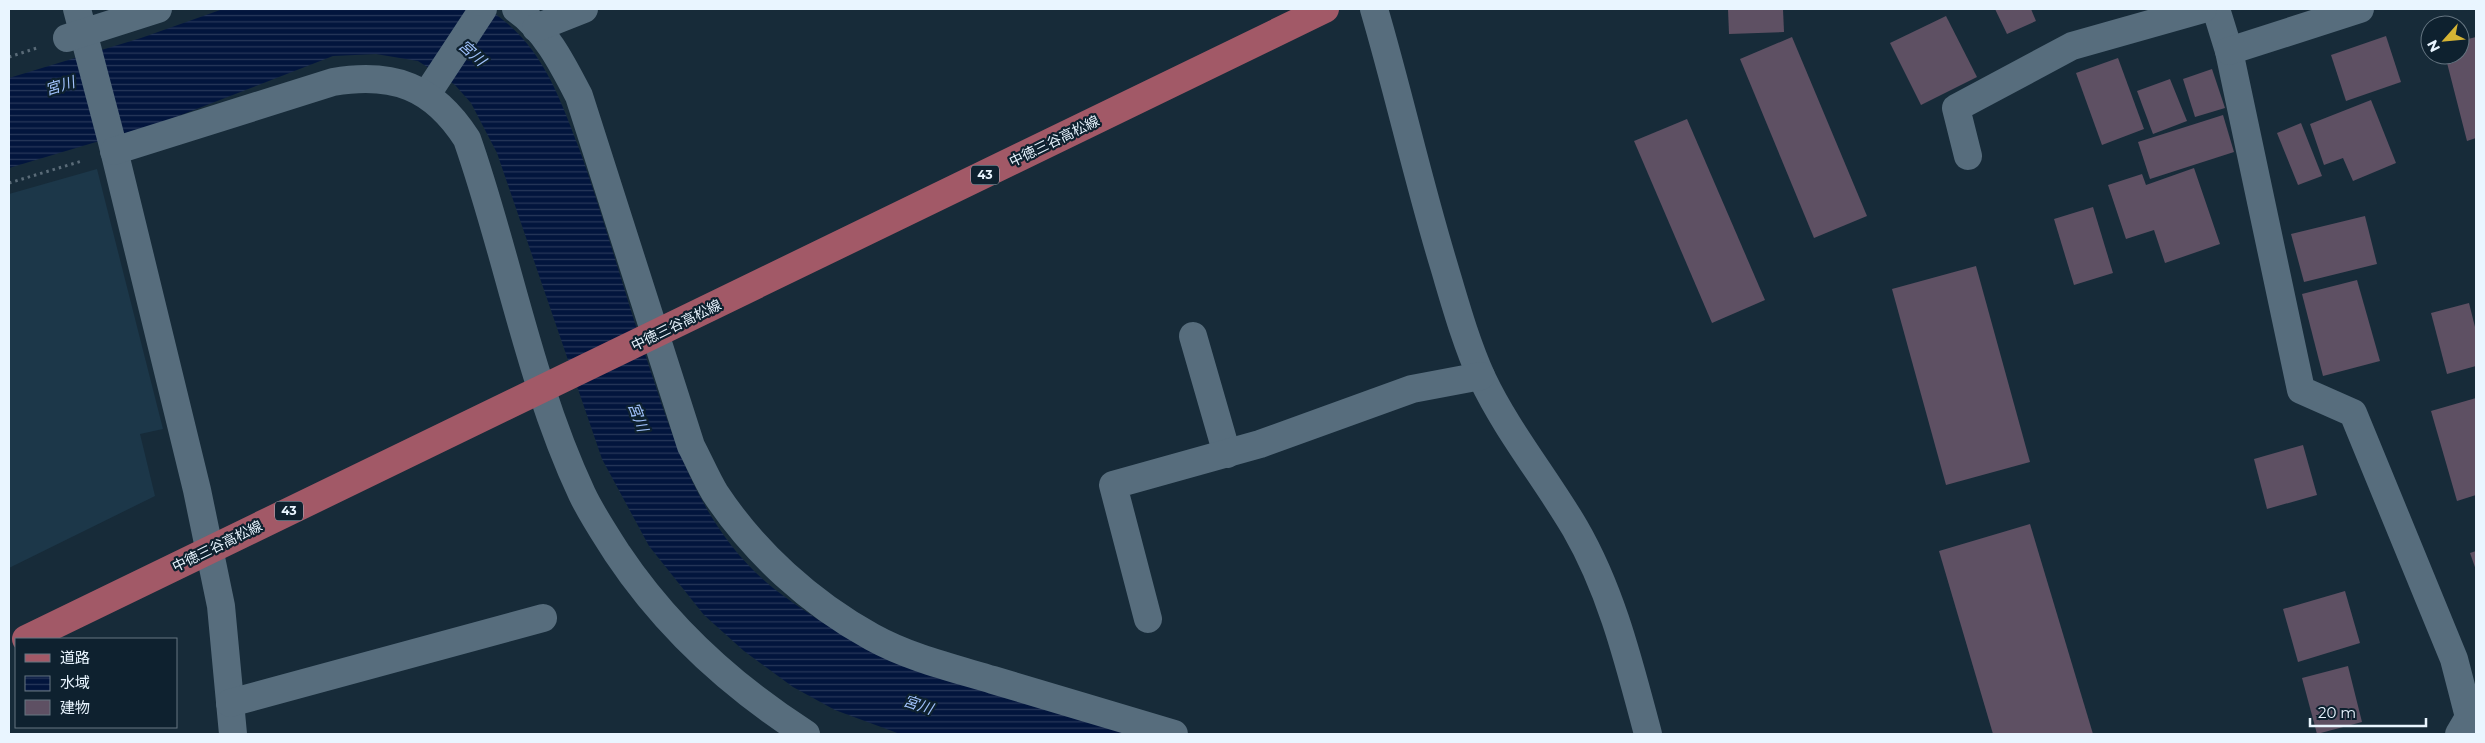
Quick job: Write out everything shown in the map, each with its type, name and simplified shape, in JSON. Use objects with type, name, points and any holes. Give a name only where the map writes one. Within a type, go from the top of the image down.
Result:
[{"type":"main road","name":"中徳三谷高松線","points":[[28,638],[1325,9]]},
{"type":"street","points":[[158,9],[79,31],[113,147],[197,490],[220,606],[232,734]]},
{"type":"street","points":[[430,90],[483,9]]},
{"type":"street","points":[[516,9],[536,28],[565,67],[579,96],[650,338],[691,446],[714,492],[741,528],[790,579],[848,623],[874,638],[922,659],[1174,734]]},
{"type":"street","points":[[536,28],[584,9]]},
{"type":"street","points":[[1374,9],[1427,212],[1481,376],[1519,443],[1574,527],[1592,561],[1609,598],[1648,734]]},
{"type":"street","points":[[1968,156],[1956,108],[2072,46],[2203,9]]},
{"type":"street","points":[[2216,9],[2229,51],[2302,390],[2353,413],[2454,659],[2470,717],[2460,734]]},
{"type":"street","points":[[2229,51],[2360,9]]},
{"type":"street","points":[[113,147],[333,82],[358,78],[377,78],[430,90],[467,139],[547,387],[568,462],[597,522],[642,590],[693,647],[730,680],[775,714],[806,734]]},
{"type":"street","points":[[1194,336],[1227,454]]},
{"type":"street","points":[[1148,619],[1114,485],[1260,444],[1412,388],[1481,376]]},
{"type":"street","points":[[230,703],[543,618]]},
{"type":"path","points":[[9,183],[113,147]]},
{"type":"shaded area","points":[[97,169],[163,429],[140,434],[155,496],[9,568],[9,194]]},
{"type":"water","name":"宮川","points":[[223,9],[488,9],[507,23],[535,54],[564,110],[589,178],[671,432],[683,461],[711,517],[749,566],[794,604],[871,650],[1131,734],[900,734],[835,710],[793,687],[744,651],[704,615],[649,546],[602,459],[497,153],[471,103],[455,85],[418,61],[376,54],[333,56],[163,122],[9,168],[9,78],[141,38]]},
{"type":"building","points":[[1728,9],[1783,9],[1784,32],[1729,34]]},
{"type":"building","points":[[1995,9],[2031,9],[2036,21],[2007,34]]},
{"type":"building","points":[[1946,16],[1977,77],[1921,105],[1890,43]]},
{"type":"building","points":[[2386,36],[2401,82],[2346,101],[2331,55]]},
{"type":"building","points":[[1792,37],[1867,216],[1814,238],[1740,59]]},
{"type":"building","points":[[2476,37],[2476,138],[2467,141],[2448,65],[2470,65],[2470,38]]},
{"type":"building","points":[[2118,58],[2144,129],[2102,145],[2076,73]]},
{"type":"building","points":[[2212,69],[2225,108],[2195,117],[2183,79]]},
{"type":"building","points":[[2170,79],[2187,121],[2153,134],[2137,91]]},
{"type":"building","points":[[2371,100],[2396,163],[2353,181],[2343,158],[2324,165],[2310,124]]},
{"type":"building","points":[[2223,115],[2234,152],[2150,179],[2138,142]]},
{"type":"building","points":[[1687,119],[1765,300],[1712,323],[1634,141]]},
{"type":"building","points":[[2301,123],[2322,176],[2298,185],[2277,133]]},
{"type":"building","points":[[2194,168],[2220,244],[2165,263],[2154,230],[2126,239],[2108,185],[2142,174],[2146,185]]},
{"type":"building","points":[[2093,207],[2113,273],[2074,285],[2054,219]]},
{"type":"building","points":[[2365,216],[2377,264],[2304,282],[2291,234]]},
{"type":"building","points":[[1976,266],[2030,462],[1946,485],[1892,289]]},
{"type":"building","points":[[2357,280],[2380,361],[2323,376],[2302,294]]},
{"type":"building","points":[[2469,303],[2476,331],[2476,366],[2447,374],[2431,313]]},
{"type":"building","points":[[2476,398],[2476,495],[2457,501],[2431,411]]},
{"type":"building","points":[[2303,445],[2317,495],[2267,509],[2254,459]]},
{"type":"building","points":[[2030,524],[2093,734],[1993,734],[1939,551]]},
{"type":"building","points":[[2476,551],[2476,570],[2470,553]]},
{"type":"building","points":[[2345,591],[2360,643],[2298,662],[2283,609]]},
{"type":"building","points":[[2348,666],[2362,722],[2317,734],[2302,678]]}]
